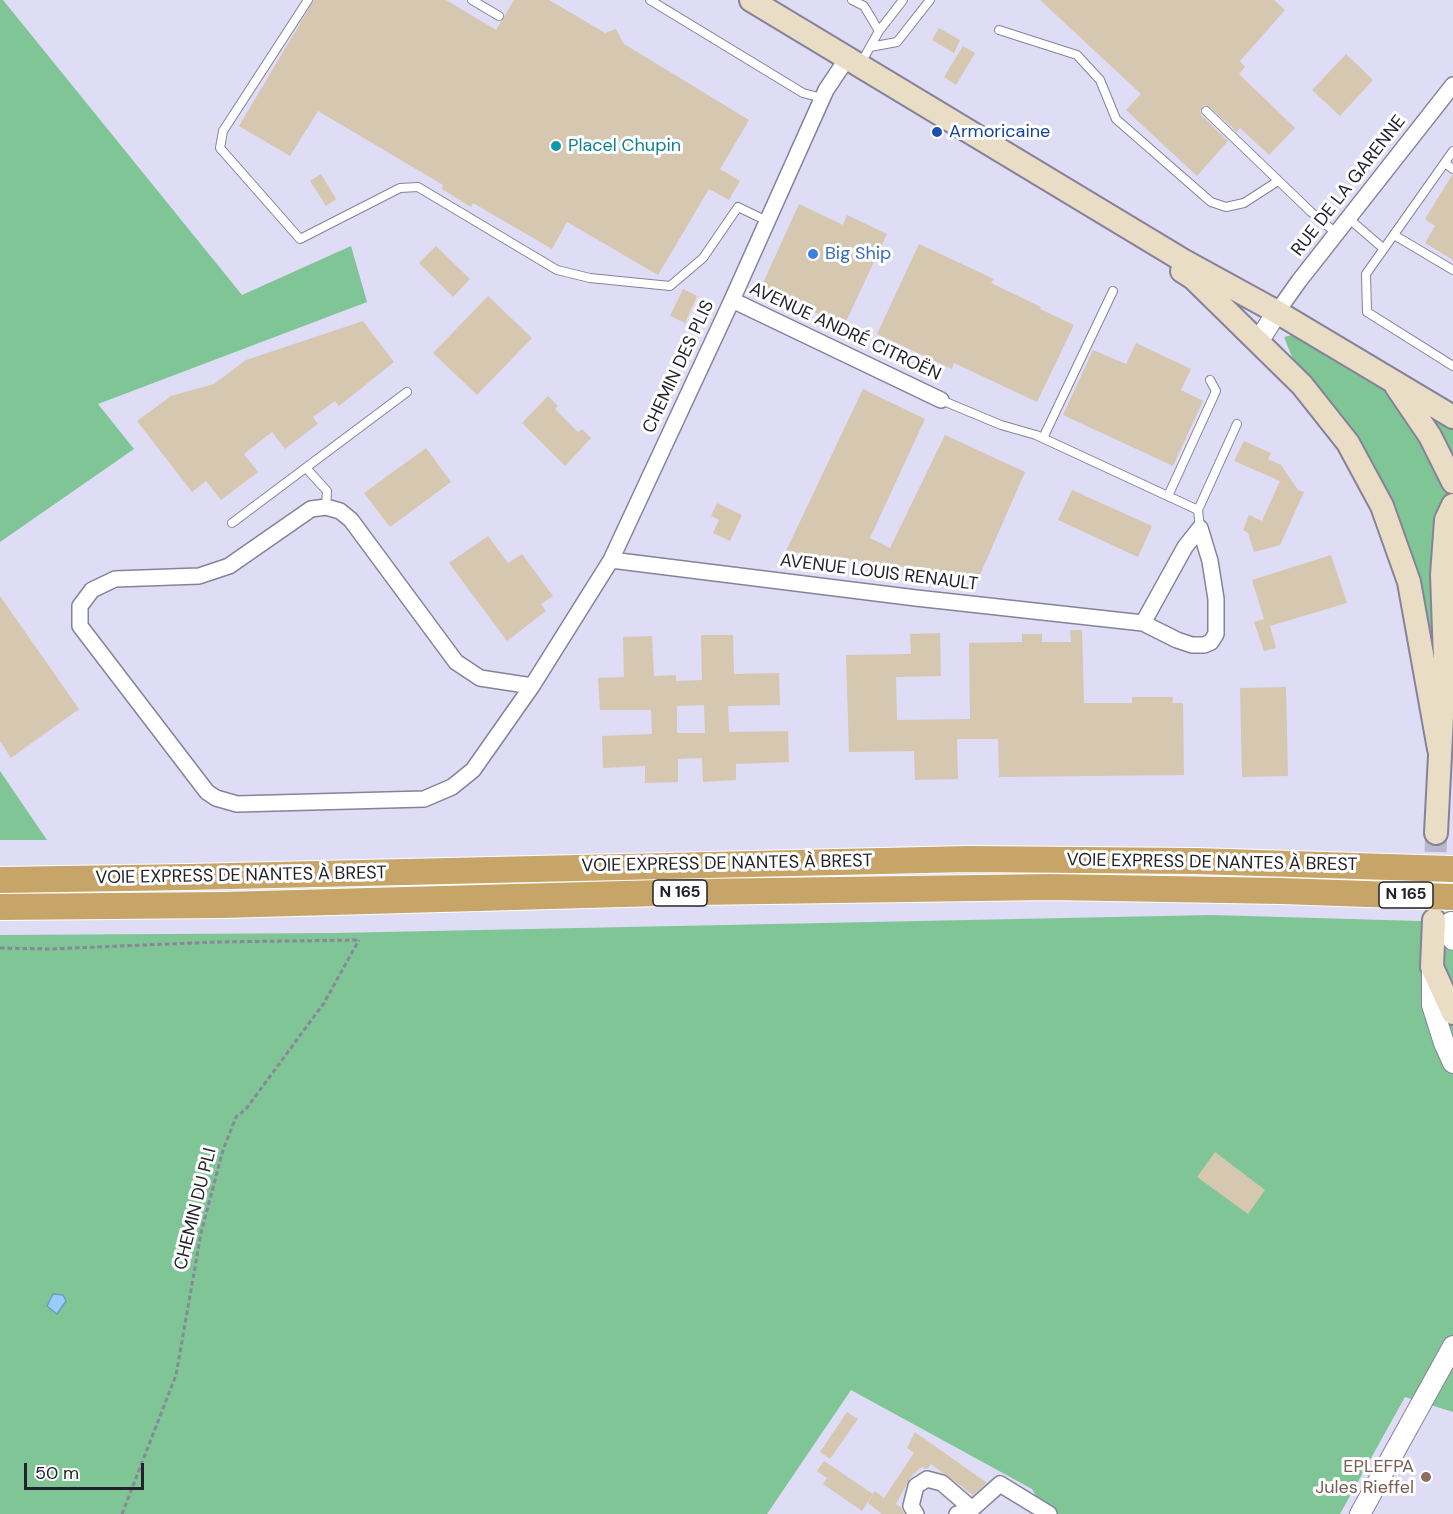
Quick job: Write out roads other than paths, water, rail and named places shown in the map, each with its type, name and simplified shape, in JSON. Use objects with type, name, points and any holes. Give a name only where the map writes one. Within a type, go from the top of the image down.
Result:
[{"type":"highway","points":[[1363,865],[1385,853],[1453,854]]},
{"type":"highway","name":"VOIE EXPRESS DE NANTES À BREST","points":[[0,880],[188,878],[968,859],[1195,861],[1453,869]]},
{"type":"highway","name":"VOIE EXPRESS DE NANTES À BREST","points":[[0,907],[212,905],[708,892],[1026,887],[1281,891],[1453,897]]},
{"type":"main road","points":[[751,0],[859,56],[1184,261],[1277,312],[1453,417]]},
{"type":"main road","points":[[1099,209],[1193,278],[1302,385],[1348,443],[1382,506],[1409,582],[1440,749]]},
{"type":"main road","points":[[1390,378],[1430,436],[1453,482]]},
{"type":"main road","points":[[1436,833],[1440,749],[1449,652],[1442,575],[1446,520],[1453,505]]},
{"type":"main road","points":[[1446,928],[1432,967],[1453,1013]]},
{"type":"street","name":"CHEMIN DES PLIS","points":[[326,507],[311,509],[229,566],[199,576],[115,579],[92,590],[80,606],[80,626],[207,792],[216,798],[237,804],[424,799],[452,787],[474,770],[532,686],[611,560],[732,300],[822,99],[859,56]]},
{"type":"street","name":"RUE DE LA GARENNE","points":[[1277,312],[1336,233],[1453,86]]},
{"type":"street","name":"AVENUE ANDRÉ CITROËN","points":[[732,300],[941,400]]},
{"type":"street","points":[[1258,342],[1277,312]]},
{"type":"street","points":[[326,507],[340,512],[351,520],[456,662],[480,678],[532,686]]},
{"type":"street","points":[[1143,623],[1185,547],[1200,528]]},
{"type":"street","name":"AVENUE LOUIS RENAULT","points":[[611,560],[916,598],[1143,623],[1177,640],[1192,645],[1204,645],[1211,642],[1216,634],[1216,599],[1210,561],[1200,528]]},
{"type":"street","points":[[1432,967],[1432,1005],[1453,1063]]},
{"type":"street","points":[[1360,1514],[1453,1346]]},
{"type":"street","points":[[916,1514],[911,1506],[916,1486],[927,1479],[942,1483],[964,1511],[1000,1484],[1049,1514]]},
{"type":"lane","points":[[308,0],[223,131],[220,148],[300,239],[400,188],[418,187],[557,270],[590,278],[670,286],[703,258],[738,207],[767,221]]},
{"type":"lane","points":[[472,0],[499,16]]},
{"type":"lane","points":[[650,0],[803,93],[822,99]]},
{"type":"lane","points":[[852,0],[862,3],[879,31]]},
{"type":"lane","points":[[859,56],[903,0]]},
{"type":"lane","points":[[859,56],[897,42],[930,0]]},
{"type":"lane","points":[[999,30],[1077,55],[1100,80],[1116,119],[1211,202],[1226,207],[1244,203],[1278,181]]},
{"type":"lane","points":[[1206,111],[1336,233]]},
{"type":"lane","points":[[1453,152],[1366,274],[1367,312],[1453,366]]},
{"type":"lane","points":[[1445,163],[1453,169]]},
{"type":"lane","points":[[1348,218],[1384,249]]},
{"type":"lane","points":[[1394,235],[1453,270]]},
{"type":"lane","points":[[1043,438],[1113,291]]},
{"type":"lane","points":[[1168,496],[1216,391],[1210,380]]},
{"type":"lane","points":[[232,523],[407,392]]},
{"type":"lane","points":[[941,400],[1043,438],[1198,510]]},
{"type":"lane","points":[[1200,528],[1198,510],[1237,424]]},
{"type":"lane","points":[[306,468],[327,491],[326,507]]},
{"type":"water","points":[[53,1294],[63,1295],[66,1301],[57,1314],[47,1306]]},
{"type":"tunnel","points":[[1435,885],[1436,833]]},
{"type":"place","name":"Armoricaine","points":[[937,132]]},
{"type":"place","name":"Placel Chupin","points":[[556,146]]},
{"type":"place","name":"Big Ship","points":[[813,254]]},
{"type":"place","name":"EPLEFPA Jules Rieffel","points":[[1426,1477]]}]
